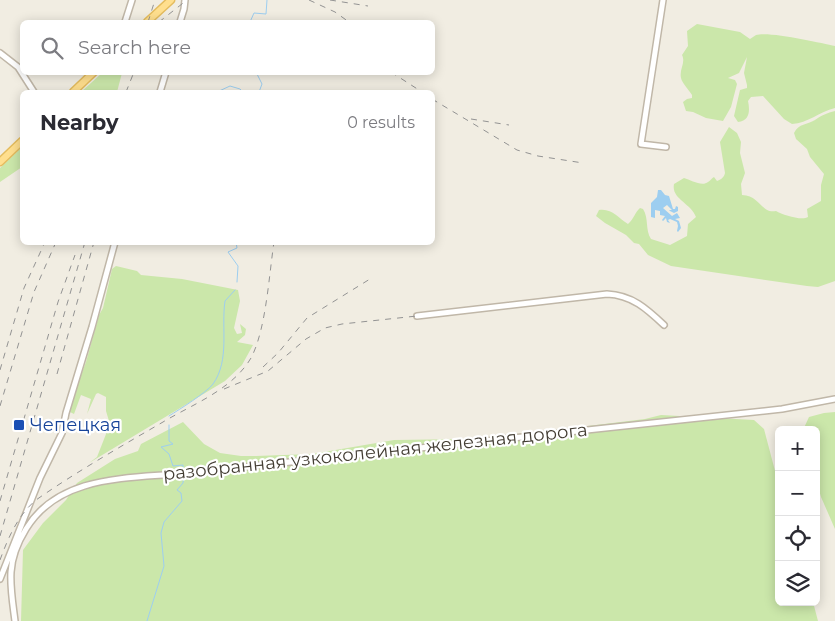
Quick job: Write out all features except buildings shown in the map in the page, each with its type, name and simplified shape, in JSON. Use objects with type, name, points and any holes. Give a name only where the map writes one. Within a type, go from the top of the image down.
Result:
[{"type":"main road","points":[[149,20],[171,0]]},
{"type":"main road","points":[[75,90],[91,75]]},
{"type":"main road","points":[[0,162],[20,143]]},
{"type":"street","points":[[126,20],[132,0]]},
{"type":"street","points":[[181,20],[184,9],[184,0]]},
{"type":"street","points":[[663,0],[641,144],[666,147]]},
{"type":"street","points":[[0,53],[20,70]]},
{"type":"street","points":[[23,75],[33,90]]},
{"type":"street","points":[[161,90],[165,75]]},
{"type":"street","points":[[0,579],[40,478],[62,433],[114,245]]},
{"type":"street","points":[[417,316],[607,294],[624,296],[636,301],[664,325]]},
{"type":"street","name":"разобранная узкоколейная железная дорога","points":[[15,621],[11,573],[14,553],[30,523],[47,504],[66,493],[92,484],[128,477],[181,474],[782,409],[835,399]]},
{"type":"green space","points":[[697,24],[740,32],[750,39],[756,35],[763,34],[835,46],[835,108],[803,122],[792,124],[784,119],[763,96],[751,97],[748,101],[749,111],[747,117],[745,120],[738,122],[734,116],[740,90],[747,88],[744,73],[747,57],[739,73],[728,78],[735,80],[737,84],[731,107],[723,121],[706,118],[686,111],[683,102],[692,98],[692,95],[681,78],[682,55],[688,46],[687,31]]},
{"type":"green space","points":[[100,75],[121,75],[118,90],[83,90]]},
{"type":"green space","points":[[835,111],[835,281],[818,287],[807,286],[671,266],[648,255],[639,244],[634,243],[626,235],[596,216],[599,210],[608,210],[628,224],[640,208],[645,213],[651,239],[670,245],[687,236],[688,224],[696,217],[690,208],[675,194],[674,184],[684,178],[703,184],[714,177],[717,181],[724,176],[720,142],[729,127],[737,133],[741,142],[740,153],[745,173],[741,184],[742,195],[753,198],[767,210],[797,218],[808,217],[807,209],[821,201],[821,185],[824,174],[810,157],[807,149],[796,139],[794,133],[801,126]]},
{"type":"green space","points":[[20,149],[20,168],[0,182],[0,168]]},
{"type":"green space","points":[[116,266],[137,271],[141,275],[182,279],[238,290],[240,301],[234,328],[237,334],[242,333],[240,324],[246,329],[245,335],[237,342],[253,345],[242,365],[225,381],[89,463],[97,457],[108,429],[105,422],[109,421],[106,411],[106,397],[98,393],[96,394],[87,414],[91,399],[81,395],[74,414],[70,412],[73,396],[86,362],[99,315],[103,308],[112,269]]},
{"type":"green space","points":[[835,412],[835,529],[820,494],[820,426],[805,426],[809,417]]},
{"type":"green space","points":[[661,415],[754,420],[764,429],[775,471],[775,606],[814,606],[818,621],[21,621],[23,550],[43,523],[66,500],[77,483],[115,459],[138,451],[141,444],[183,422],[204,444],[220,453],[256,456],[312,454],[394,440],[469,439],[645,419]]},
{"type":"water","points":[[658,190],[669,196],[673,209],[676,206],[678,207],[678,211],[674,213],[669,210],[672,210],[667,205],[663,208],[672,216],[677,213],[680,218],[675,219],[679,221],[681,228],[678,232],[677,222],[670,219],[668,220],[670,223],[667,222],[666,218],[663,221],[665,216],[660,215],[660,211],[655,210],[655,218],[651,217],[651,203],[657,197]]},
{"type":"waterway","points":[[251,20],[254,13],[266,14],[267,0]]},
{"type":"waterway","points":[[258,75],[262,84],[260,90]]},
{"type":"waterway","points":[[221,90],[230,86],[241,90]]},
{"type":"waterway","points":[[236,245],[237,248],[228,252],[238,266],[237,282]]},
{"type":"waterway","points":[[169,416],[205,392],[218,375],[224,344],[225,301],[235,290]]},
{"type":"waterway","points":[[169,425],[169,441],[173,444],[161,447],[169,454],[173,466],[183,465],[183,470]]},
{"type":"waterway","points":[[147,621],[164,566],[161,533],[164,522],[182,501],[181,493],[177,490],[183,483],[184,474]]},
{"type":"railway","points":[[149,20],[155,0]]},
{"type":"railway","points":[[162,20],[187,0]]},
{"type":"railway","points":[[309,0],[335,12],[346,20]]},
{"type":"railway","points":[[330,0],[368,6]]},
{"type":"railway","points":[[127,90],[133,75]]},
{"type":"railway","points":[[396,75],[419,90]]},
{"type":"railway","points":[[435,101],[517,150],[538,156],[583,163]]},
{"type":"railway","points":[[471,119],[509,125]]},
{"type":"railway","points":[[0,370],[24,288],[44,245]]},
{"type":"railway","points":[[0,406],[34,292],[55,245]]},
{"type":"railway","points":[[0,536],[84,245]]},
{"type":"railway","points":[[57,374],[93,245]]},
{"type":"railway","points":[[0,560],[10,535],[24,513],[36,500],[98,460],[223,388],[243,369],[251,358],[256,346],[264,318],[274,245]]},
{"type":"railway","points":[[0,501],[58,302],[75,255]]},
{"type":"railway","points":[[263,367],[278,353],[307,318],[370,279]]},
{"type":"railway","points":[[224,389],[268,371],[306,339],[325,328],[342,324],[417,316]]},
{"type":"place","name":"Чепецкая","points":[[19,425]]}]
